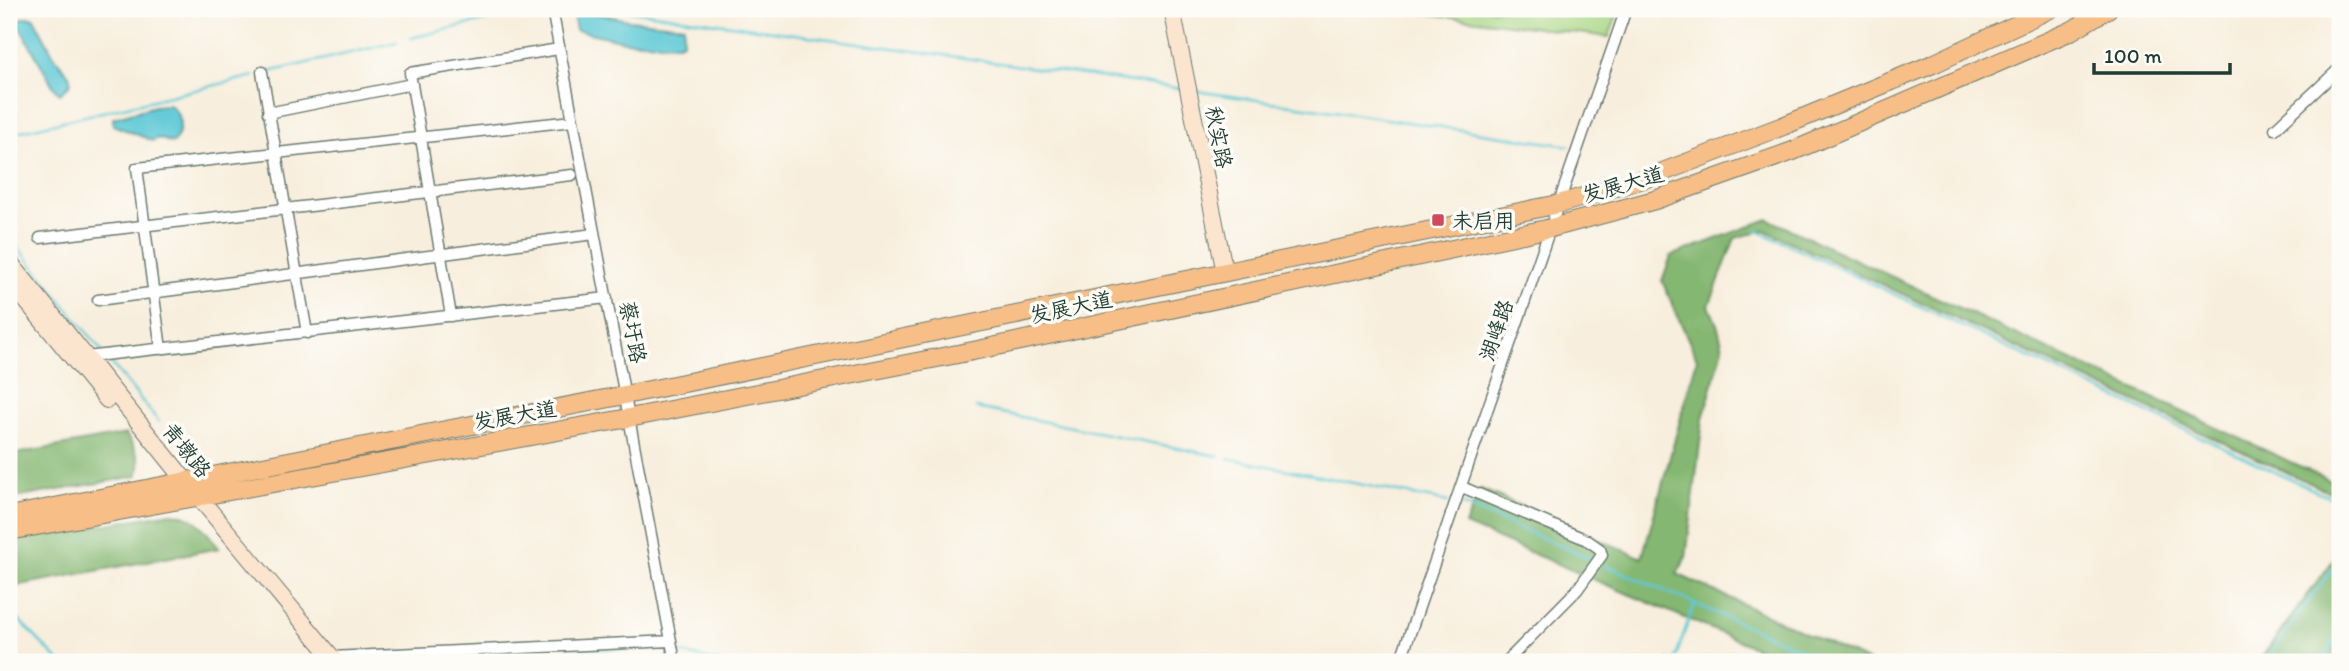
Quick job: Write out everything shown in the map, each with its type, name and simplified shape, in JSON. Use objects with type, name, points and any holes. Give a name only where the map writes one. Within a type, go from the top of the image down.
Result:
[{"type":"main road","name":"秋实路","points":[[1172,9],[1225,273]]},
{"type":"main road","name":"发展大道","points":[[9,531],[186,489],[625,395],[1559,204],[1647,178],[1783,126],[1933,64],[2050,9]]},
{"type":"main road","name":"发展大道","points":[[9,516],[629,418],[974,352],[1551,228],[1655,200],[1793,151],[2071,31],[2108,9]]},
{"type":"main road","name":"青墩路","points":[[9,261],[99,356],[186,489]]},
{"type":"main road","name":"青墩路","points":[[9,280],[330,660]]},
{"type":"street","name":"蔡圩路","points":[[552,9],[675,662]]},
{"type":"street","name":"湖峰路","points":[[1400,662],[1626,9]]},
{"type":"street","points":[[451,316],[410,73],[559,49]]},
{"type":"street","points":[[2275,129],[2340,68]]},
{"type":"street","points":[[261,72],[306,333]]},
{"type":"street","points":[[268,113],[412,84]]},
{"type":"street","points":[[162,349],[137,168],[573,121]]},
{"type":"street","points":[[40,238],[572,175]]},
{"type":"street","points":[[98,300],[154,295],[594,234]]},
{"type":"street","points":[[99,356],[607,298]]},
{"type":"street","points":[[1462,487],[1587,540],[1600,548],[1602,555],[1577,590],[1506,662]]},
{"type":"street","points":[[330,660],[671,640]]},
{"type":"green space","points":[[1420,9],[1619,9],[1609,37],[1414,12]]},
{"type":"green space","points":[[1768,219],[2340,485],[2340,497],[1764,230],[1735,238],[1709,306],[1723,348],[1703,419],[1686,558],[1677,574],[1869,662],[1789,662],[1465,525],[1481,489],[1642,558],[1697,359],[1662,281],[1671,256]]},
{"type":"green space","points":[[126,434],[138,459],[137,476],[9,499],[9,455]]},
{"type":"green space","points":[[171,513],[193,520],[219,548],[9,587],[9,541]]},
{"type":"green space","points":[[2340,551],[2340,662],[2258,662]]},
{"type":"water","points":[[572,9],[629,20],[684,26],[683,42],[624,41],[576,30]]},
{"type":"water","points":[[34,18],[54,56],[69,75],[71,83],[60,94],[18,24],[20,19]]},
{"type":"water","points":[[170,105],[177,113],[180,123],[173,143],[158,138],[153,141],[113,125],[113,118],[155,106]]},
{"type":"waterway","points":[[411,38],[533,9]]},
{"type":"waterway","points":[[618,9],[1183,89]]},
{"type":"waterway","points":[[269,72],[397,42]]},
{"type":"waterway","points":[[9,134],[254,76]]},
{"type":"waterway","points":[[1196,91],[1570,146]]},
{"type":"waterway","points":[[1756,230],[2340,502]]},
{"type":"waterway","points":[[9,236],[102,351]]},
{"type":"waterway","points":[[108,359],[159,422]]},
{"type":"waterway","points":[[976,408],[1218,456]]},
{"type":"waterway","points":[[1228,458],[1448,502]]},
{"type":"waterway","points":[[1464,505],[1591,559]]},
{"type":"waterway","points":[[2264,662],[2340,559]]},
{"type":"waterway","points":[[1605,565],[1830,662]]},
{"type":"waterway","points":[[1676,657],[1694,604]]},
{"type":"waterway","points":[[9,610],[60,662]]},
{"type":"waterway","points":[[2322,662],[2340,631]]},
{"type":"waterway","points":[[350,662],[652,648],[664,650]]},
{"type":"waterway","points":[[681,653],[720,662]]},
{"type":"place","name":"未启用","points":[[1438,220]]}]
